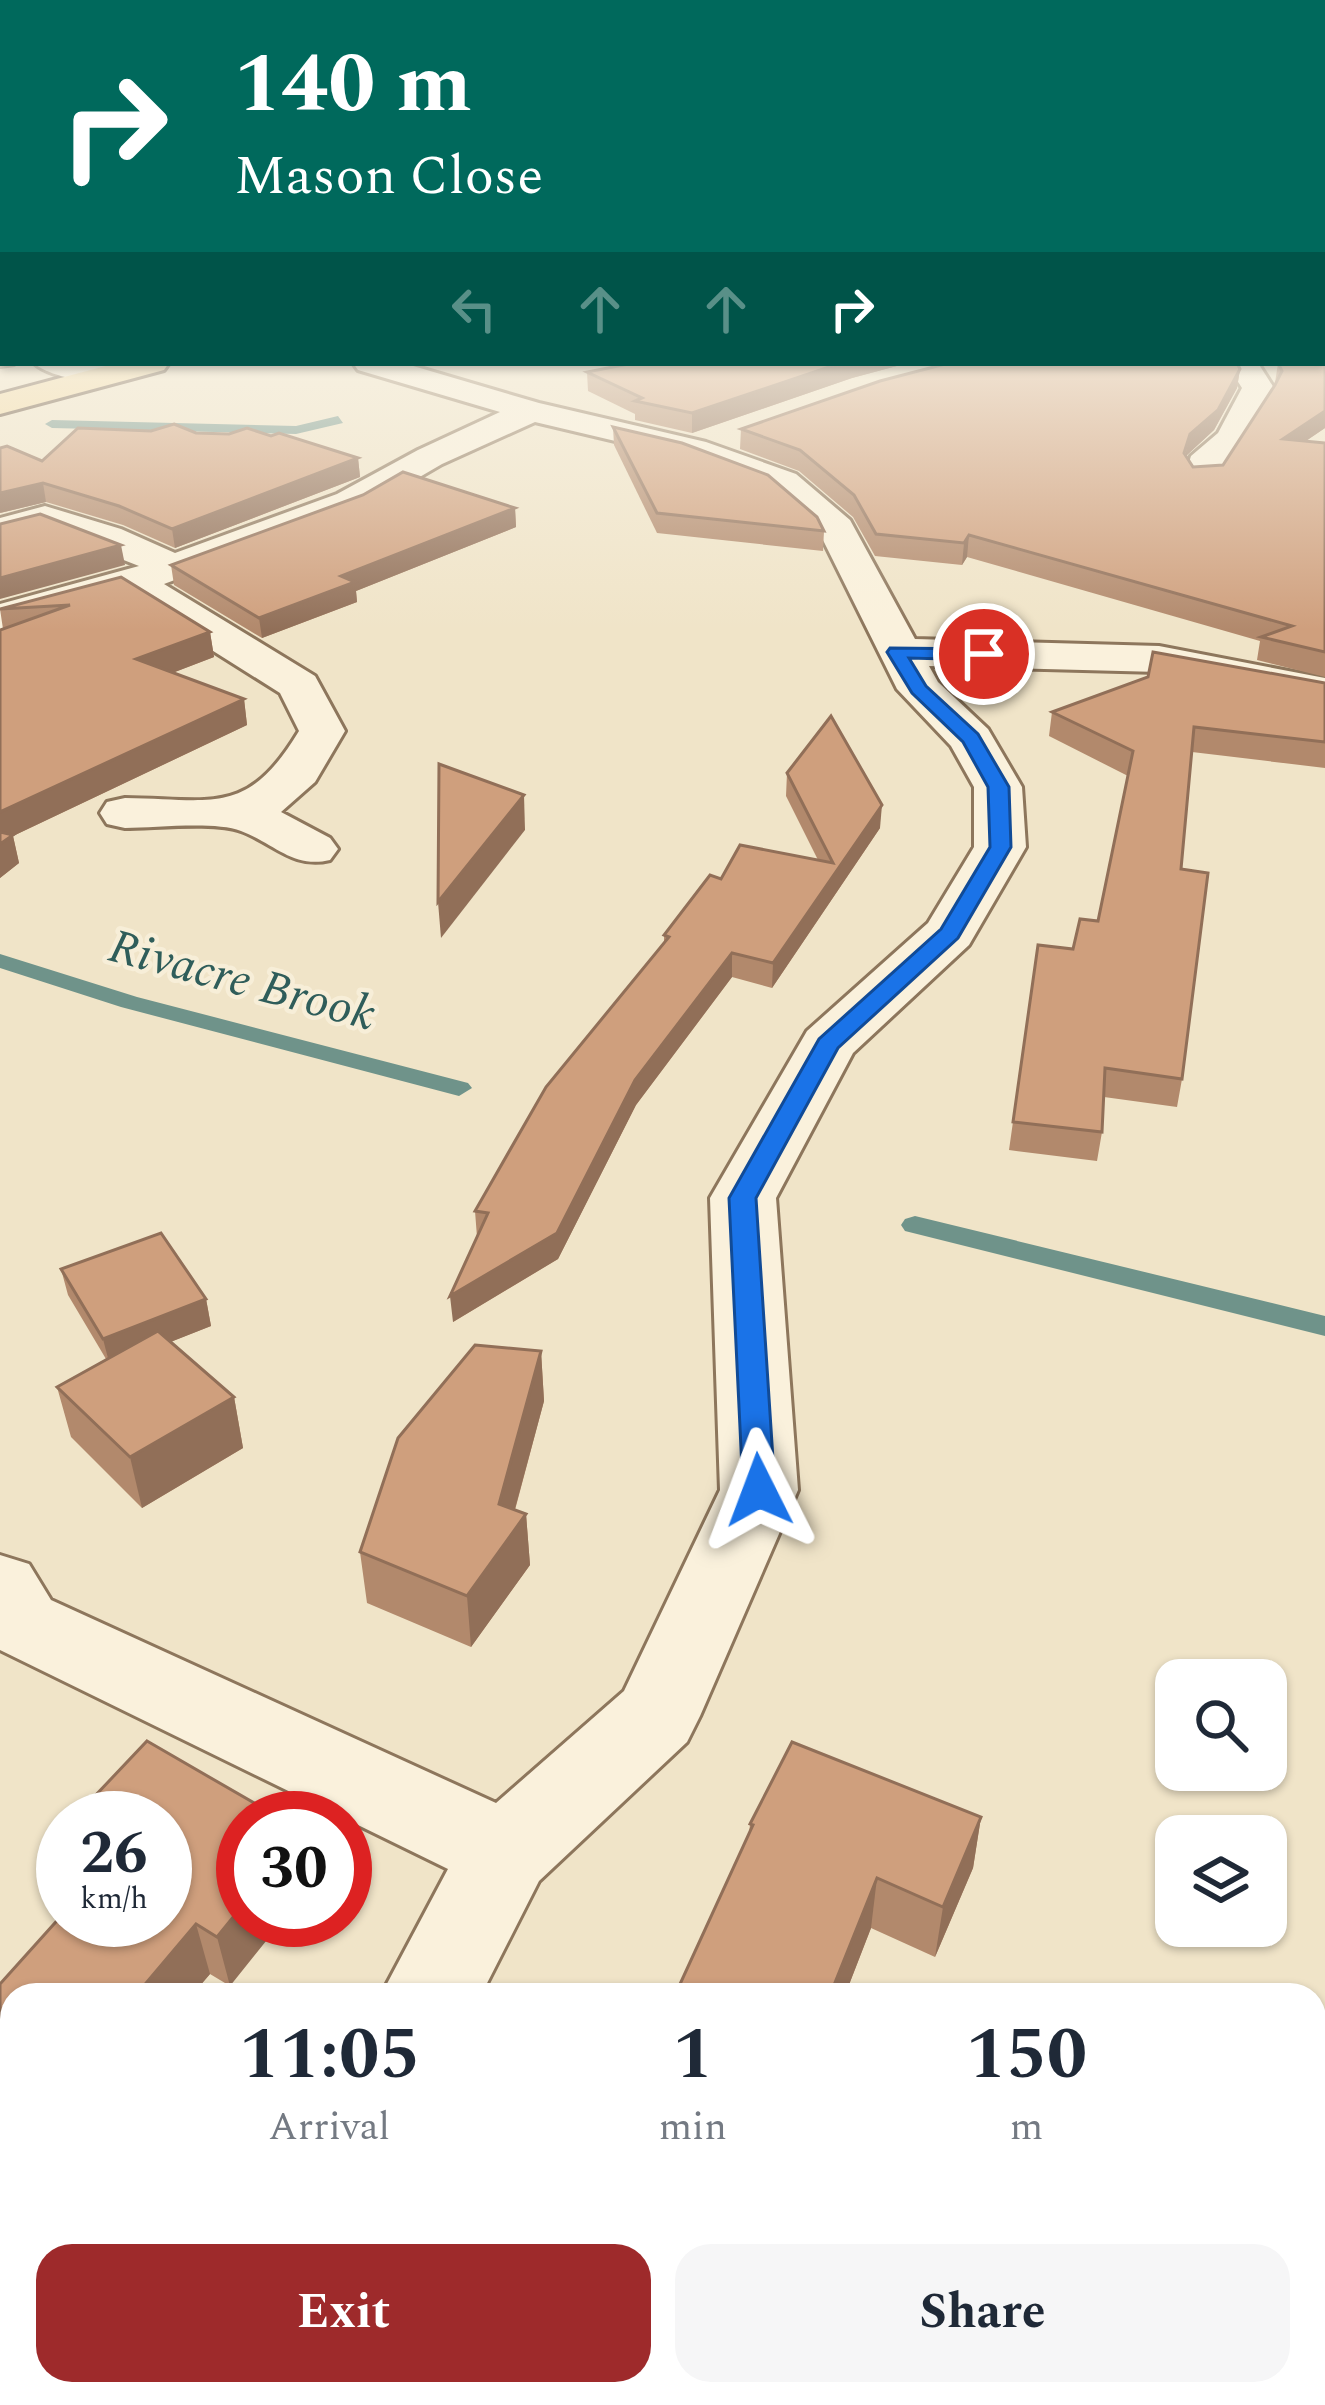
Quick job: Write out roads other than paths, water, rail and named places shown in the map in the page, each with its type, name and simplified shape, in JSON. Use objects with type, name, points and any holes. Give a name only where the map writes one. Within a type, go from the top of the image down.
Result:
[{"type":"street","points":[[436,1983],[506,1852],[656,1716],[759,1490],[742,1198],[828,1044],[950,933],[1000,847],[998,787],[971,739],[919,689],[836,528],[783,482],[715,442],[512,405]]},
{"type":"street","points":[[1202,475],[1209,456],[1232,439],[1249,405]]},
{"type":"street","points":[[0,617],[153,575],[350,502],[430,457],[531,411]]},
{"type":"street","points":[[1232,439],[1276,444]]},
{"type":"street","points":[[0,530],[45,517],[107,537],[299,686],[322,731],[298,772],[248,814]]},
{"type":"street","points":[[896,652],[1159,659],[1325,691]]},
{"type":"street","points":[[125,813],[248,814],[311,849]]},
{"type":"street","points":[[0,1587],[22,1622],[506,1852]]},
{"type":"waterway","points":[[52,424],[296,430],[338,420]]},
{"type":"waterway","name":"Rivacre Brook","points":[[0,961],[129,1002],[459,1088]]},
{"type":"waterway","name":"Rivacre Brook","points":[[915,1225],[1325,1326]]}]
